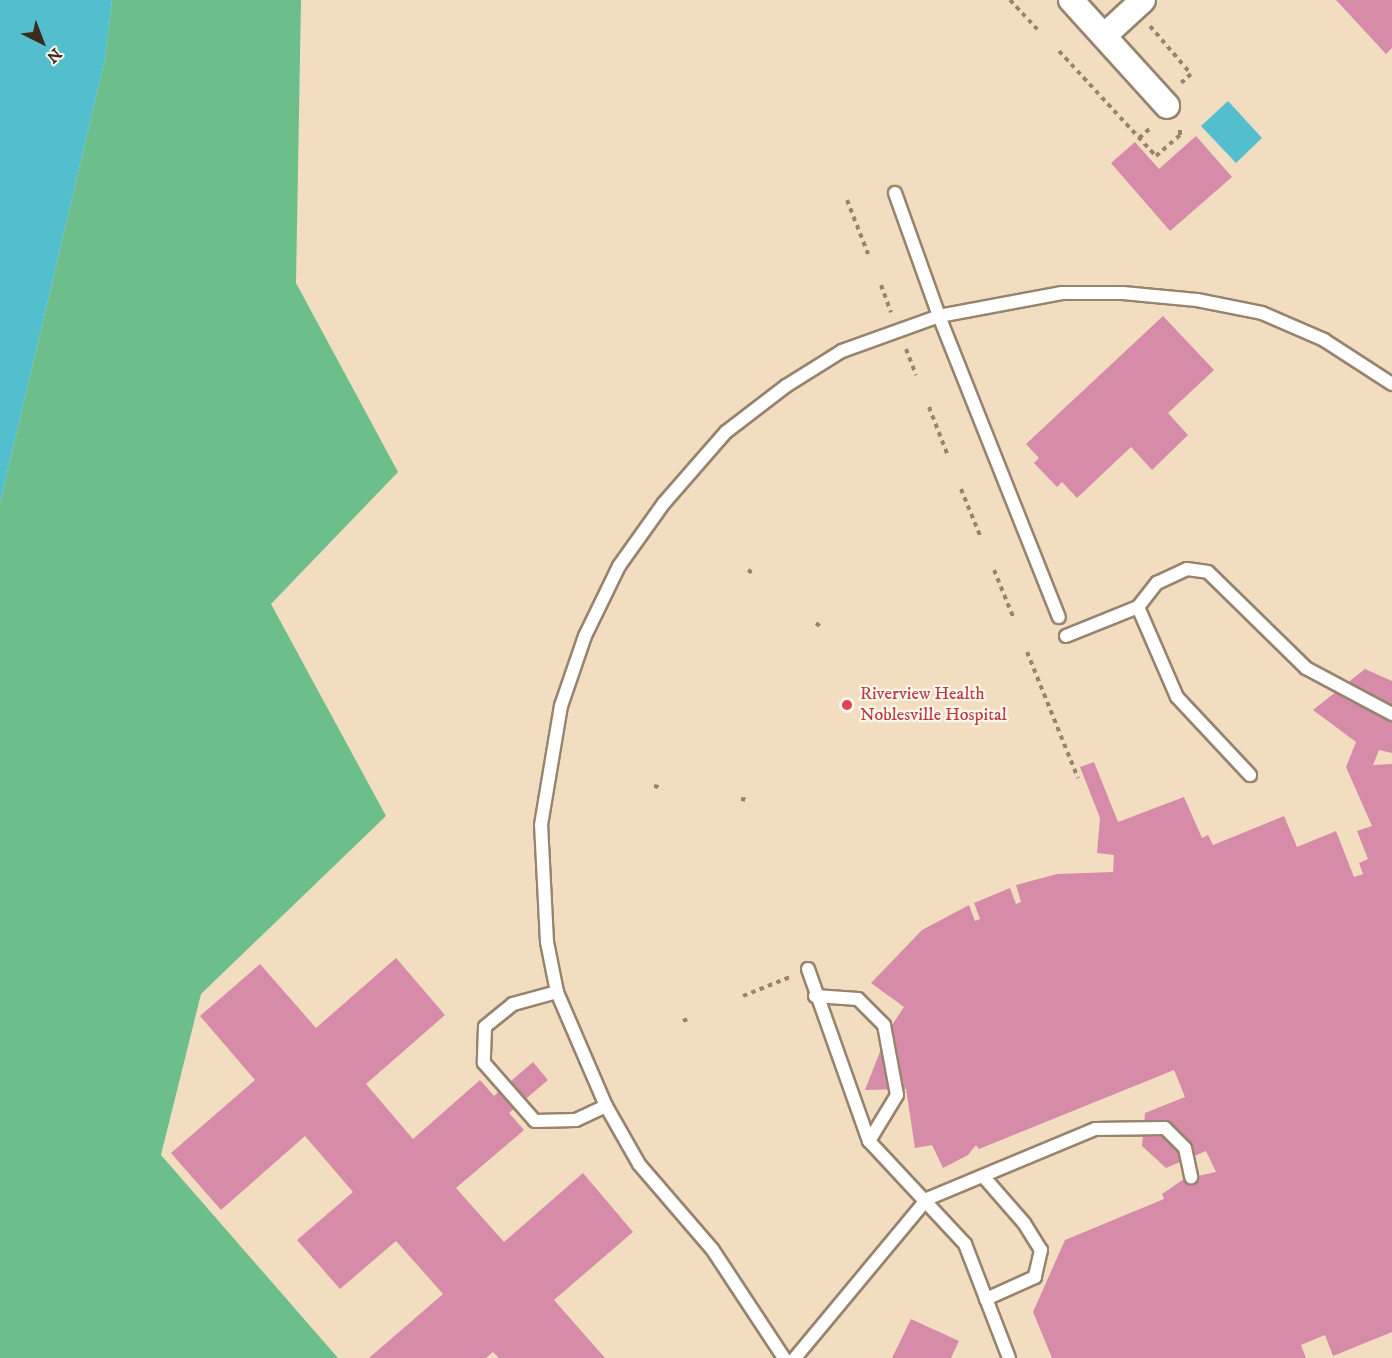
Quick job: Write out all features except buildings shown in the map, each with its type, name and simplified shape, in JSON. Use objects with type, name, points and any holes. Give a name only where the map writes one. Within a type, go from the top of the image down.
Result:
[{"type":"street","points":[[1071,0],[1167,106]]},
{"type":"street","points":[[1104,36],[1143,0]]},
{"type":"lane","points":[[895,193],[939,316],[1059,617]]},
{"type":"lane","points":[[784,1358],[712,1248],[639,1164],[606,1106],[557,992],[546,931],[541,825],[561,706],[585,636],[619,566],[664,503],[726,432],[786,387],[843,351],[939,316],[1062,293],[1124,293],[1197,300],[1262,313],[1324,340],[1392,384]]},
{"type":"lane","points":[[1066,636],[1138,606],[1157,583],[1187,568],[1208,572],[1306,668],[1392,714]]},
{"type":"lane","points":[[1138,606],[1177,697],[1250,774]]},
{"type":"lane","points":[[808,969],[815,996],[869,1141],[927,1199],[965,1244],[1009,1358]]},
{"type":"lane","points":[[557,992],[513,1004],[485,1027],[484,1063],[535,1120],[576,1120],[606,1106]]},
{"type":"lane","points":[[815,996],[858,999],[884,1025],[897,1095],[869,1141]]},
{"type":"lane","points":[[795,1358],[927,1199],[1095,1129],[1165,1128],[1185,1148],[1191,1177]]},
{"type":"lane","points":[[983,1176],[1024,1223],[1041,1250],[1035,1278],[986,1299]]},
{"type":"path","points":[[1010,0],[1037,30]]},
{"type":"path","points":[[847,200],[868,254]]},
{"type":"path","points":[[881,285],[892,315]]},
{"type":"path","points":[[904,346],[916,375]]},
{"type":"path","points":[[929,407],[948,456]]},
{"type":"path","points":[[961,489],[981,538]]},
{"type":"path","points":[[748,570],[753,574]]},
{"type":"path","points":[[994,570],[1014,619]]},
{"type":"path","points":[[816,623],[822,628]]},
{"type":"path","points":[[1027,652],[1078,778]]},
{"type":"path","points":[[654,786],[663,788]]},
{"type":"path","points":[[741,799],[749,800]]},
{"type":"path","points":[[743,996],[790,977]]},
{"type":"path","points":[[683,1021],[690,1018]]},
{"type":"green space","points":[[112,0],[301,0],[296,283],[398,472],[271,604],[386,816],[201,994],[161,1155],[338,1358],[0,1358],[0,503],[105,59]]},
{"type":"water","points":[[0,0],[112,0],[105,59],[0,503]]},
{"type":"water","points":[[1228,101],[1262,138],[1236,163],[1201,126]]},
{"type":"place","name":"Riverview Health Noblesville Hospital","points":[[847,705]]}]
